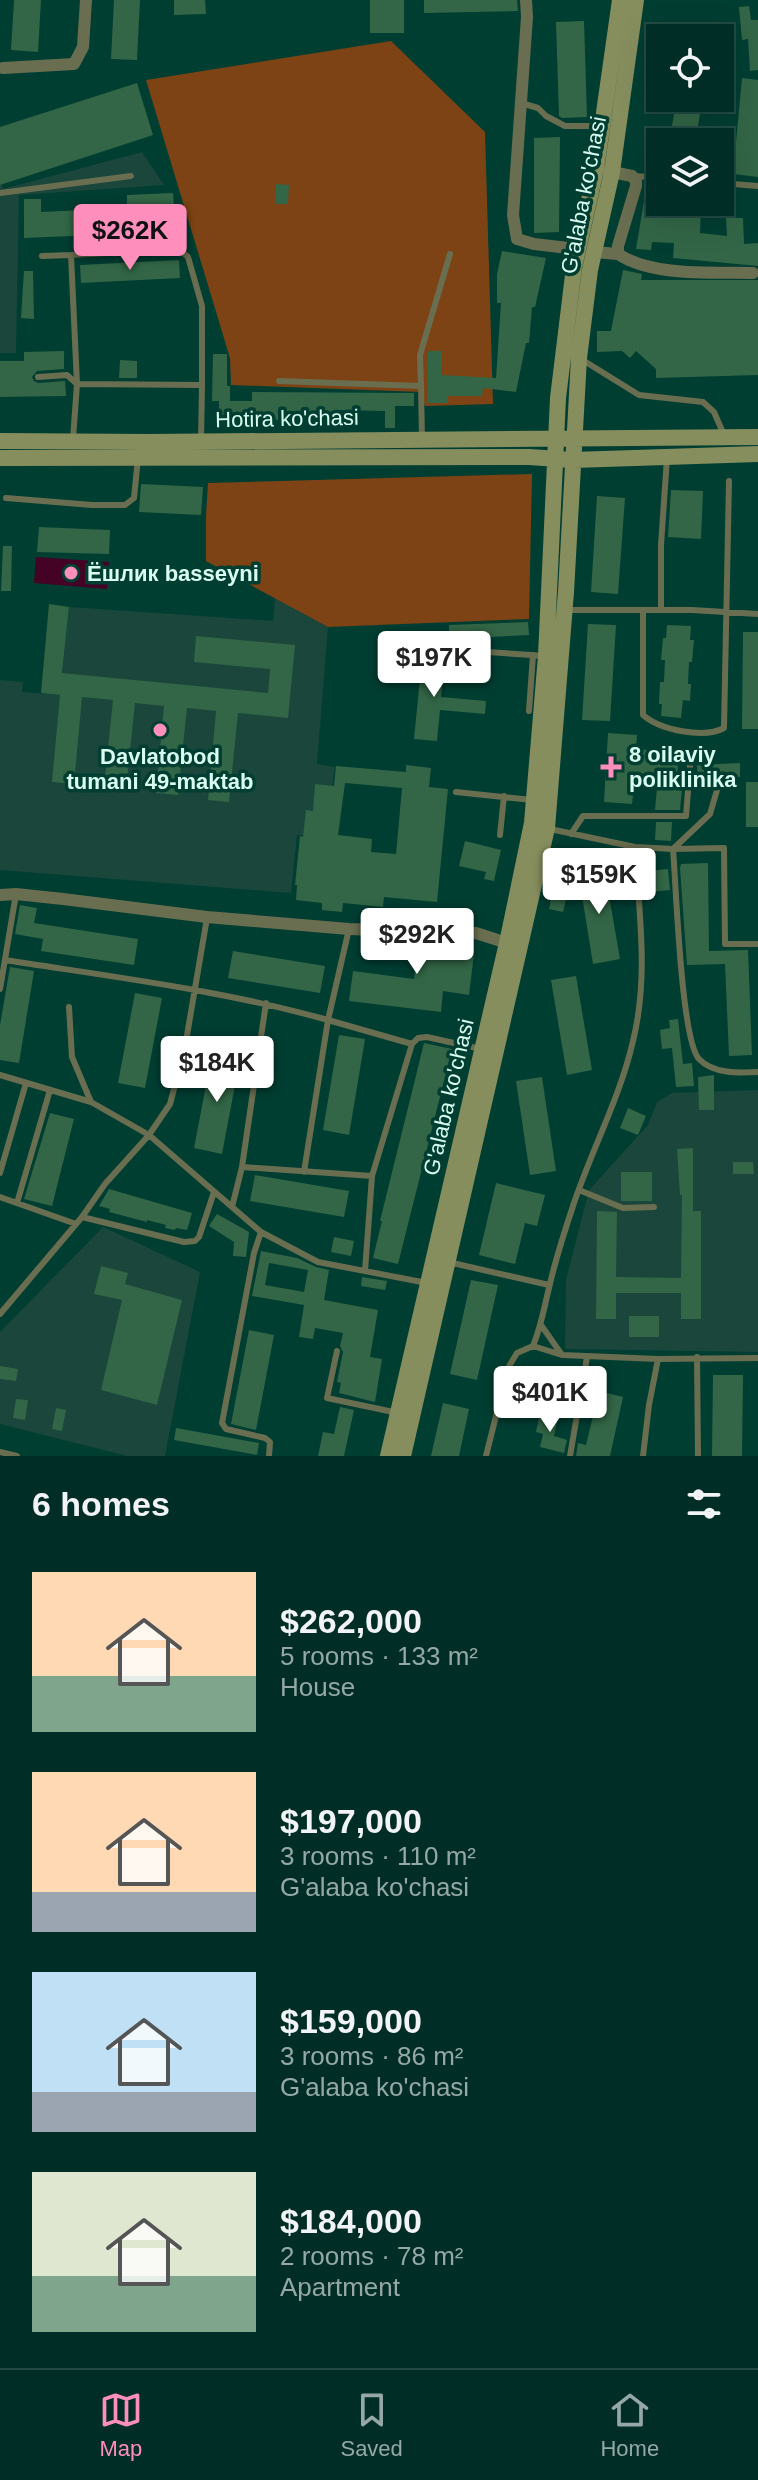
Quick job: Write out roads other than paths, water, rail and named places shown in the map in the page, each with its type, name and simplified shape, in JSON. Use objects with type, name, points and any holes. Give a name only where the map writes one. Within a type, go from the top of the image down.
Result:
[{"type":"main road","name":"G'alaba ko'chasi","points":[[604,171],[602,126],[620,0]]},
{"type":"main road","name":"G'alaba ko'chasi","points":[[403,1456],[448,1262],[514,945],[535,800],[539,655],[558,398],[636,0]]},
{"type":"main road","name":"G'alaba ko'chasi","points":[[388,1456],[481,1049],[547,828],[564,610],[585,250]]},
{"type":"main road","name":"Hotira ko'chasi","points":[[0,441],[758,437]]},
{"type":"main road","name":"Hotira ko'chasi","points":[[0,458],[573,460],[758,454]]},
{"type":"street","points":[[3,68],[74,64],[83,47],[86,0]]},
{"type":"street","points":[[526,0],[513,215],[517,239],[534,244],[618,254],[628,261],[657,268],[753,273]]},
{"type":"street","points":[[604,171],[632,176],[636,181],[618,254]]},
{"type":"street","points":[[0,895],[16,894],[207,917],[349,929],[476,933],[514,945]]},
{"type":"lane","points":[[521,103],[538,108],[565,126],[602,126]]},
{"type":"lane","points":[[0,193],[131,176]]},
{"type":"lane","points":[[632,176],[646,177]]},
{"type":"lane","points":[[734,184],[758,186]]},
{"type":"lane","points":[[42,256],[179,249],[184,252],[202,306],[201,441]]},
{"type":"lane","points":[[422,440],[420,355],[450,254]]},
{"type":"lane","points":[[71,255],[77,384],[73,442]]},
{"type":"lane","points":[[579,358],[639,395],[703,402],[714,412],[725,438]]},
{"type":"lane","points":[[38,377],[67,375],[77,384],[202,385]]},
{"type":"lane","points":[[279,381],[421,386]]},
{"type":"lane","points":[[661,610],[661,545],[667,457]]},
{"type":"lane","points":[[6,498],[125,505],[134,498],[138,458]]},
{"type":"lane","points":[[643,610],[643,715],[652,724],[667,729],[716,732],[724,728],[729,481]]},
{"type":"lane","points":[[564,610],[758,614]]},
{"type":"lane","points":[[458,650],[539,655],[529,711]]},
{"type":"lane","points":[[571,834],[583,816],[686,816],[691,754]]},
{"type":"lane","points":[[673,849],[710,814],[720,780]]},
{"type":"lane","points":[[456,792],[535,800]]},
{"type":"lane","points":[[500,835],[504,796]]},
{"type":"lane","points":[[547,828],[635,847],[724,848],[725,944],[758,944]]},
{"type":"lane","points":[[533,1346],[579,1190],[633,1042],[643,967],[635,847]]},
{"type":"lane","points":[[673,849],[683,991],[696,1057],[707,1066],[735,1073],[758,1072]]},
{"type":"lane","points":[[0,989],[16,894]]},
{"type":"lane","points":[[0,1314],[82,1217],[105,1184],[149,1135],[170,1104],[196,989],[207,917]]},
{"type":"lane","points":[[304,1172],[328,1020],[349,929]]},
{"type":"lane","points":[[5,960],[196,989],[266,1003],[412,1044]]},
{"type":"lane","points":[[232,1207],[242,1167],[266,1003]]},
{"type":"lane","points":[[69,1007],[72,1057],[91,1102]]},
{"type":"lane","points":[[365,1271],[372,1176],[412,1044],[418,1038],[427,1037],[481,1049]]},
{"type":"lane","points":[[0,1075],[91,1102],[149,1135],[261,1232],[318,1262],[427,1283]]},
{"type":"lane","points":[[0,1173],[26,1083]]},
{"type":"lane","points":[[17,1203],[50,1090]]},
{"type":"lane","points":[[242,1167],[372,1176]]},
{"type":"lane","points":[[579,1190],[623,1208],[654,1207]]},
{"type":"lane","points":[[82,1217],[184,1242],[195,1241],[214,1192]]},
{"type":"lane","points":[[0,1197],[76,1224]]},
{"type":"lane","points":[[261,1232],[254,1253],[222,1423],[226,1429],[265,1438],[270,1442],[269,1456]]},
{"type":"lane","points":[[448,1262],[549,1285]]},
{"type":"lane","points":[[541,1325],[562,1355]]},
{"type":"lane","points":[[486,1456],[508,1368],[517,1353],[533,1346],[562,1355],[587,1357],[758,1358]]},
{"type":"lane","points":[[337,1351],[327,1398],[398,1413]]},
{"type":"lane","points":[[570,1456],[587,1357]]},
{"type":"lane","points":[[697,1357],[698,1456]]},
{"type":"lane","points":[[643,1456],[658,1359]]},
{"type":"lane","points":[[0,1452],[17,1456]]},
{"type":"place","name":"Ёшлик basseyni","points":[[71,573]]},
{"type":"place","name":"Davlatobod tumani 49-maktab","points":[[160,730]]},
{"type":"place","name":"8 oilaviy poliklinika","points":[[611,767]]}]
